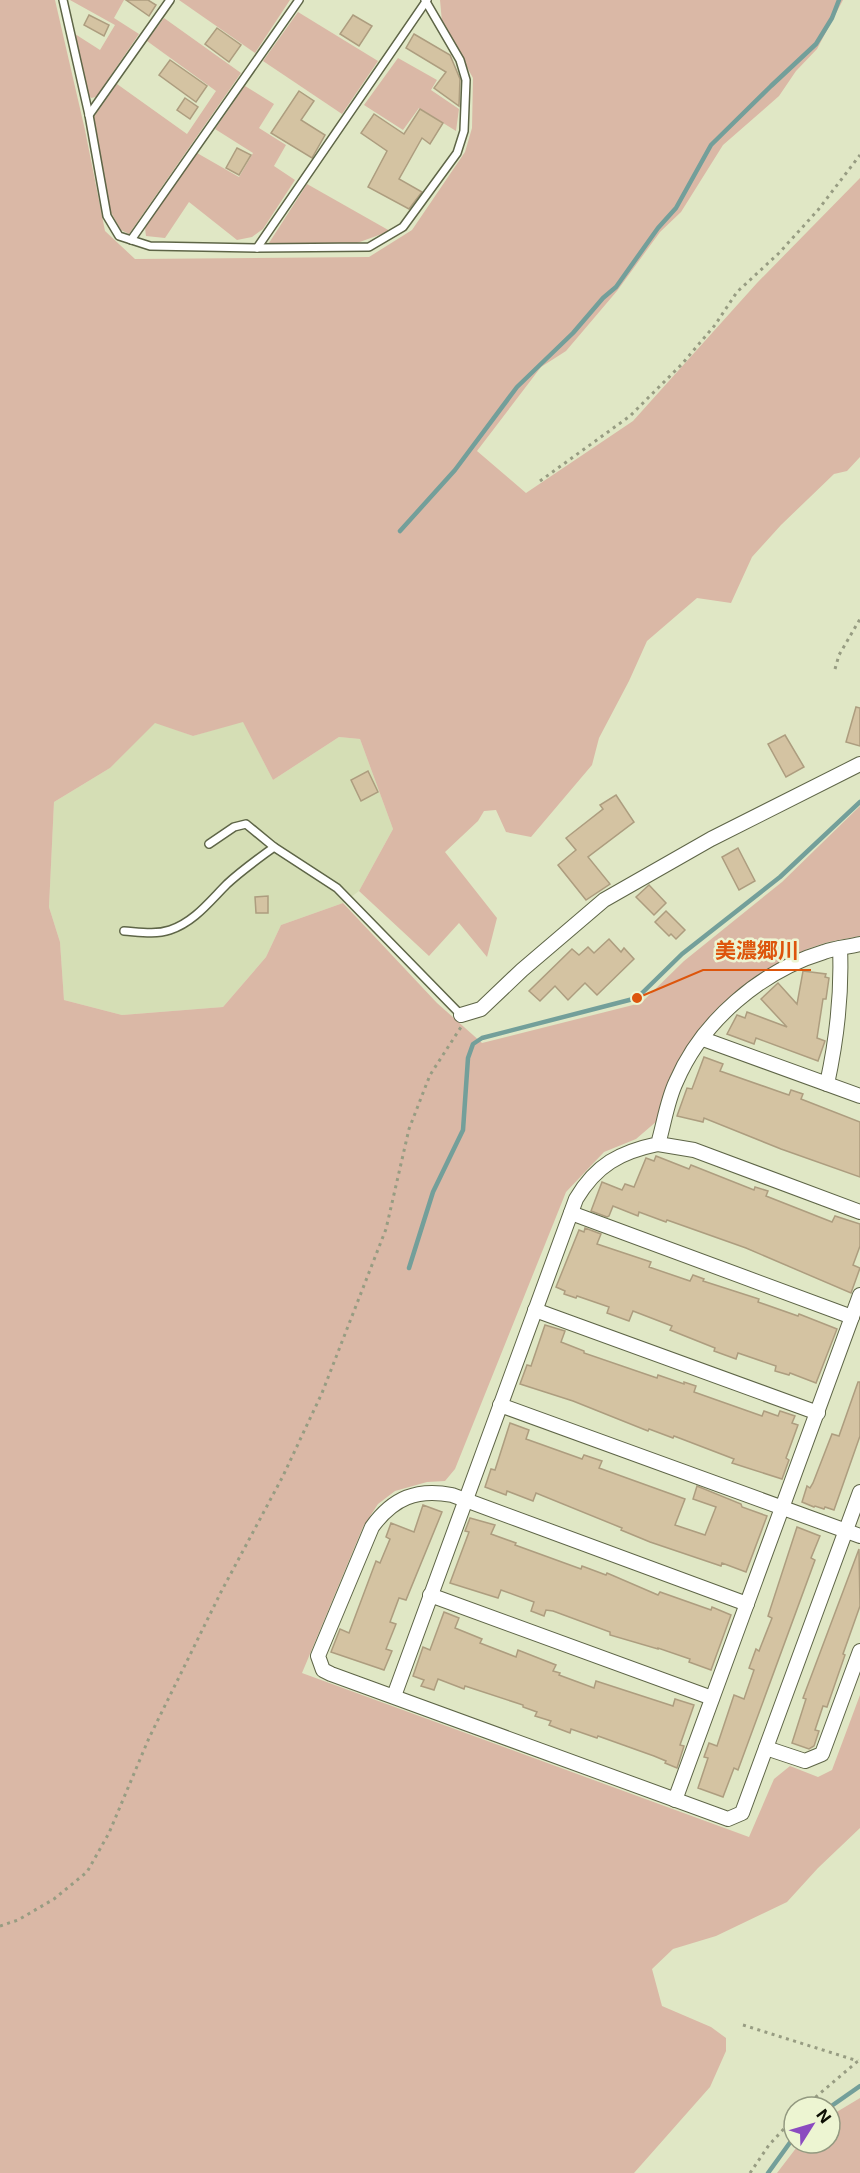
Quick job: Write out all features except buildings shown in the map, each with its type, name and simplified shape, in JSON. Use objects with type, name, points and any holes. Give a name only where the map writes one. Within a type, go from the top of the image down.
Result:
[{"type":"street","points":[[460,1015],[482,1009],[522,970],[604,900],[711,839],[860,764]]},
{"type":"street","points":[[658,1144],[675,1083],[692,1052],[734,1003],[762,981],[787,967],[824,952],[860,944]]},
{"type":"street","points":[[827,1084],[835,1051],[840,1009],[840,948]]},
{"type":"street","points":[[703,1038],[860,1096]]},
{"type":"street","points":[[394,1696],[576,1199],[586,1181],[613,1158],[658,1144],[694,1150],[860,1212]]},
{"type":"street","points":[[571,1213],[852,1317]]},
{"type":"street","points":[[675,1800],[860,1295]]},
{"type":"street","points":[[535,1310],[818,1413]]},
{"type":"street","points":[[500,1405],[860,1536]]},
{"type":"street","points":[[747,1604],[466,1500],[434,1491],[411,1495],[396,1502],[381,1514],[372,1527],[318,1656],[323,1670],[331,1674],[728,1819],[742,1813],[860,1491]]},
{"type":"street","points":[[430,1595],[712,1698]]},
{"type":"street","points":[[766,1748],[805,1761],[822,1754],[860,1651]]},
{"type":"lane","points":[[63,0],[89,115],[107,216],[119,236],[150,246],[257,248],[369,247],[403,227],[457,153],[464,130],[466,80],[460,60],[426,0]]},
{"type":"lane","points":[[89,115],[170,0]]},
{"type":"lane","points":[[131,240],[298,0]]},
{"type":"lane","points":[[257,248],[426,0]]},
{"type":"lane","points":[[209,844],[234,827],[246,824],[274,847],[337,888],[460,1015]]},
{"type":"lane","points":[[124,931],[150,933],[169,931],[185,923],[203,910],[248,866],[274,847]]},
{"type":"path","points":[[540,481],[630,416],[675,371],[715,325],[737,292],[779,253],[818,210],[860,155]]},
{"type":"path","points":[[835,669],[839,655],[860,619]]},
{"type":"path","points":[[0,1926],[18,1920],[54,1899],[87,1872],[109,1833],[149,1738],[221,1592],[283,1476],[322,1393],[386,1229],[414,1118],[430,1075],[461,1027],[460,1015]]},
{"type":"path","points":[[743,2025],[859,2061]]},
{"type":"path","points":[[818,2095],[859,2061]]},
{"type":"path","points":[[750,2173],[769,2145],[782,2131]]},
{"type":"shaded area","points":[[0,0],[55,0],[85,130],[105,231],[135,259],[369,257],[412,230],[465,152],[472,128],[473,78],[442,22],[440,0],[843,0],[817,49],[796,71],[779,96],[723,145],[681,212],[660,232],[617,291],[566,351],[541,367],[477,451],[526,493],[633,421],[757,283],[860,178],[860,457],[847,471],[834,474],[781,525],[752,557],[731,603],[697,598],[647,641],[599,738],[592,765],[531,837],[506,832],[496,810],[484,811],[478,821],[445,852],[497,918],[487,957],[459,923],[429,956],[359,891],[393,829],[360,739],[339,737],[273,780],[243,722],[193,736],[155,723],[110,768],[54,802],[49,907],[60,942],[64,1000],[122,1015],[223,1007],[266,957],[281,925],[343,903],[437,1003],[482,1043],[641,1003],[684,961],[782,882],[860,806],[860,936],[807,949],[763,972],[738,990],[708,1020],[690,1044],[657,1121],[636,1139],[604,1152],[566,1192],[455,1469],[445,1481],[427,1482],[395,1491],[378,1504],[363,1527],[302,1673],[749,1837],[774,1779],[790,1766],[818,1777],[832,1770],[860,1695],[860,1828],[818,1868],[787,1902],[716,1936],[673,1949],[652,1969],[662,2006],[711,2027],[726,2038],[726,2051],[710,2087],[634,2173],[0,2173]]},
{"type":"shaded area","points":[[70,0],[124,0],[114,18],[139,34],[96,97],[91,98],[86,91],[75,34],[100,50],[115,25]]},
{"type":"shaded area","points":[[179,0],[290,0],[255,53]]},
{"type":"shaded area","points":[[298,12],[378,61],[342,114],[263,61]]},
{"type":"shaded area","points":[[164,18],[241,73],[129,234],[121,230],[109,209],[93,118],[117,84],[187,134],[216,91],[147,41]]},
{"type":"shaded area","points":[[398,58],[437,80],[431,90],[459,109],[456,131],[419,108],[403,130],[364,105]]},
{"type":"shaded area","points":[[245,86],[274,104],[259,128],[286,145],[274,166],[295,180],[263,229],[252,237],[237,240],[189,202],[165,238],[146,236],[145,228],[197,153],[239,177],[253,153],[215,129]]},
{"type":"shaded area","points":[[307,184],[390,231],[357,243],[267,246]]},
{"type":"shaded area","points":[[243,721],[273,780],[339,737],[360,739],[393,829],[359,891],[343,903],[281,925],[266,957],[223,1007],[122,1015],[64,1000],[60,942],[49,907],[54,802],[110,768],[155,722],[193,736]]},
{"type":"shaded area","points":[[860,2098],[860,2173],[777,2173],[791,2155],[842,2155],[842,2109]]},
{"type":"waterway","points":[[400,531],[455,470],[517,387],[573,333],[603,298],[616,287],[658,228],[676,208],[711,145],[816,44],[832,18],[839,0]]},
{"type":"waterway","points":[[409,1268],[433,1192],[463,1130],[468,1058],[473,1044],[482,1038],[637,998],[682,954],[780,877],[860,802]]},
{"type":"waterway","points":[[842,2099],[860,2086]]},
{"type":"waterway","points":[[768,2173],[782,2154]]},
{"type":"place","name":"美濃郷川","points":[[637,998]]}]
